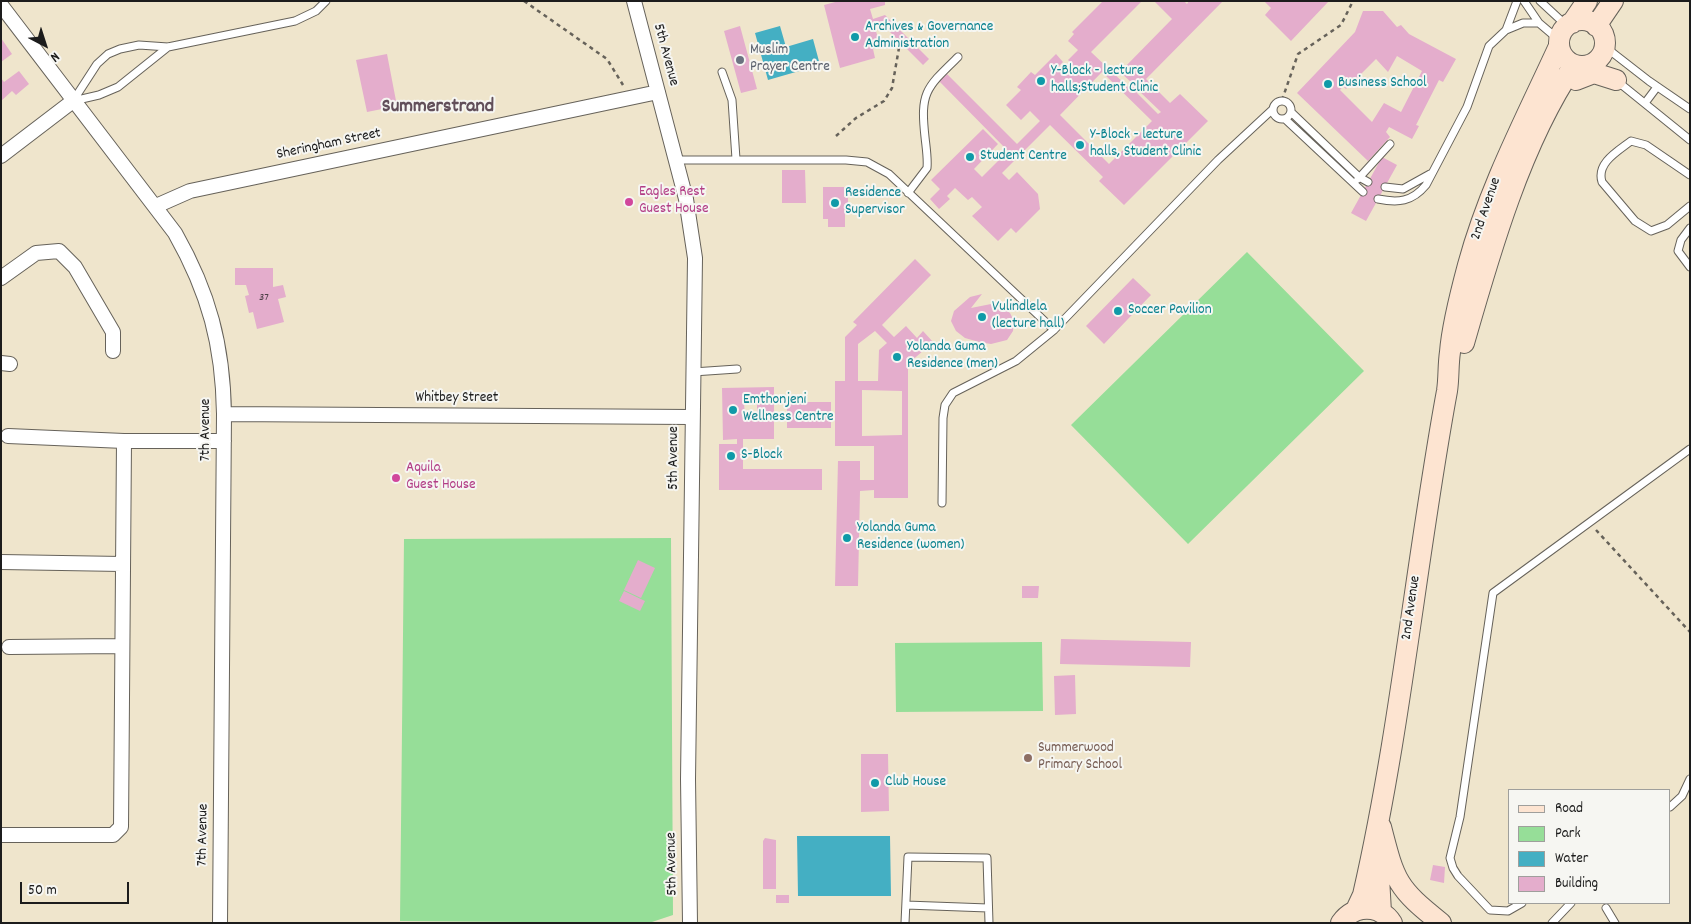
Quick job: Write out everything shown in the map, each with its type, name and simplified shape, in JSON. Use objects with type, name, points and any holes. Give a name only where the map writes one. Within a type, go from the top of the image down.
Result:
[{"type":"street","name":"5th Avenue","points":[[634,1],[686,199],[694,239],[688,778],[690,923]]},
{"type":"street","name":"2nd Avenue","points":[[1348,917],[1363,896],[1378,828],[1428,491],[1448,382],[1461,353],[1504,160],[1564,34],[1587,1]]},
{"type":"street","points":[[1596,26],[1613,1]]},
{"type":"street","name":"7th Avenue","points":[[1,5],[175,233],[190,260],[210,310],[222,364],[224,414],[220,923]]},
{"type":"street","points":[[1584,64],[1564,58],[1564,34],[1580,21],[1596,26],[1603,34],[1604,46]]},
{"type":"street","name":"2nd Avenue","points":[[1484,243],[1557,90],[1584,64],[1602,54],[1604,46]]},
{"type":"street","points":[[1540,125],[1564,89],[1583,76],[1594,73],[1616,80]]},
{"type":"street","name":"Sheringham Street","points":[[156,206],[190,191],[658,92]]},
{"type":"street","points":[[1,156],[74,101]]},
{"type":"street","points":[[1,278],[36,253],[59,251],[74,266],[113,332],[113,351]]},
{"type":"street","name":"Whitbey Street","points":[[224,414],[691,417]]},
{"type":"street","points":[[8,436],[124,441],[224,440]]},
{"type":"street","points":[[1,835],[113,835],[119,831],[122,820],[124,441]]},
{"type":"street","points":[[1,562],[59,562],[75,565],[122,564]]},
{"type":"street","points":[[9,647],[122,646]]},
{"type":"street","name":"2nd Avenue","points":[[1378,828],[1387,917]]},
{"type":"street","points":[[1378,828],[1396,879],[1408,897],[1442,923]]},
{"type":"street","points":[[1348,917],[1368,908],[1387,917]]},
{"type":"lane","points":[[74,101],[93,69],[108,54],[130,46],[168,47],[295,21],[316,11],[326,1]]},
{"type":"lane","points":[[1506,30],[1517,1]]},
{"type":"lane","points":[[1524,1],[1539,23]]},
{"type":"lane","points":[[1540,1],[1564,34]]},
{"type":"lane","points":[[1378,199],[1396,202],[1409,199],[1422,190],[1463,116],[1489,46],[1506,30],[1523,23],[1539,23],[1564,34]]},
{"type":"lane","points":[[1604,46],[1657,87],[1690,109]]},
{"type":"lane","points":[[74,101],[99,95],[118,87],[168,47]]},
{"type":"lane","points":[[908,193],[927,168],[922,112],[925,95],[935,79],[958,57]]},
{"type":"lane","points":[[1584,64],[1616,80],[1690,140]]},
{"type":"lane","points":[[722,72],[732,100],[736,159]]},
{"type":"lane","points":[[1645,103],[1657,87]]},
{"type":"lane","points":[[942,503],[943,418],[945,405],[949,397],[959,389],[1016,361],[1054,330],[1218,160],[1277,102],[1282,100],[1290,104],[1291,112],[1359,177],[1368,182]]},
{"type":"lane","points":[[1272,109],[1276,117],[1285,119],[1362,192]]},
{"type":"lane","points":[[1285,119],[1291,112]]},
{"type":"lane","points":[[1690,175],[1646,145],[1631,141],[1609,158],[1602,168],[1600,175],[1602,182],[1635,221],[1651,231],[1668,225],[1690,206]]},
{"type":"lane","points":[[1353,184],[1390,144]]},
{"type":"lane","points":[[676,160],[862,161],[873,165],[889,174],[1054,330]]},
{"type":"lane","points":[[1385,187],[1403,189],[1430,174]]},
{"type":"lane","points":[[1690,228],[1681,240],[1678,251],[1690,267]]},
{"type":"lane","points":[[693,372],[737,369]]},
{"type":"lane","points":[[1520,904],[1508,911],[1490,910],[1458,876],[1450,858],[1460,817],[1493,593],[1690,449]]},
{"type":"lane","points":[[1671,806],[1682,796],[1690,779]]},
{"type":"lane","points":[[905,923],[908,856],[987,858],[989,923]]},
{"type":"lane","points":[[1552,923],[1570,904]]},
{"type":"lane","points":[[906,905],[988,908]]},
{"type":"lane","points":[[1606,908],[1616,923]]},
{"type":"path","points":[[524,1],[607,60],[616,76],[634,97]]},
{"type":"path","points":[[1282,100],[1298,54],[1340,25],[1353,1]]},
{"type":"path","points":[[836,136],[856,118],[884,101],[892,88],[900,42]]},
{"type":"path","points":[[1589,522],[1690,632]]},
{"type":"green space","points":[[1247,252],[1364,371],[1188,544],[1071,425]]},
{"type":"green space","points":[[671,538],[673,915],[649,923],[400,921],[404,539]]},
{"type":"green space","points":[[1042,642],[1043,711],[896,712],[895,643]]},
{"type":"water","points":[[780,26],[786,47],[813,39],[820,65],[768,80],[755,33]]},
{"type":"water","points":[[797,836],[890,836],[891,896],[798,896]]},
{"type":"building","name":"Archives & Governance Administration","points":[[839,1],[885,1],[885,5],[870,9],[873,19],[885,15],[929,59],[923,65],[883,25],[875,27],[880,47],[873,49],[875,58],[840,68],[824,5]]},
{"type":"building","points":[[1103,1],[1142,1],[1091,52],[1128,87],[1132,83],[1120,72],[1172,19],[1154,1],[1184,1],[1187,4],[1189,1],[1223,1],[1146,79],[1170,103],[1180,94],[1208,121],[1124,205],[1099,181],[1103,177],[1050,125],[1002,173],[1009,180],[1017,172],[1038,194],[1040,209],[1016,233],[1011,228],[998,241],[972,216],[982,207],[972,197],[968,200],[955,188],[947,196],[950,199],[939,209],[930,199],[940,189],[931,180],[983,129],[998,144],[974,169],[982,177],[1008,151],[939,81],[947,74],[1017,144],[1040,121],[1030,111],[1021,120],[1006,105],[1021,90],[1017,87],[1031,72],[1035,75],[1056,54],[1063,62],[1058,67],[1065,75],[1070,70],[1068,68],[1072,64],[1068,60],[1078,50],[1068,41],[1074,34],[1072,32]],"holes":[[[1102,72],[1152,121],[1109,164],[1060,115]],[[1139,91],[1161,112],[1158,114],[1137,93]]]},
{"type":"building","points":[[1264,1],[1329,1],[1291,41],[1265,15],[1271,8]]},
{"type":"building","name":"Business School","points":[[1363,11],[1383,11],[1397,27],[1401,25],[1409,34],[1456,59],[1443,82],[1439,80],[1416,125],[1419,126],[1412,139],[1389,127],[1386,132],[1390,137],[1368,161],[1297,93],[1355,32]],"holes":[[[1397,56],[1422,71],[1401,112],[1384,103],[1372,122],[1340,90],[1343,86],[1346,89],[1376,59],[1388,72]]]},
{"type":"building","name":"Muslim Prayer Centre","points":[[740,26],[757,89],[741,93],[724,31]]},
{"type":"building","points":[[1,38],[12,54],[1,62]]},
{"type":"building","points":[[387,54],[397,106],[367,112],[356,60]]},
{"type":"building","points":[[19,71],[29,84],[16,95],[12,91],[1,101],[1,78],[4,82]]},
{"type":"building","points":[[1382,157],[1397,165],[1366,221],[1351,213]]},
{"type":"building","points":[[782,170],[805,170],[806,203],[782,203]]},
{"type":"building","name":"Residence Supervisor","points":[[823,187],[844,187],[844,197],[848,197],[848,213],[845,213],[845,227],[828,227],[828,219],[823,219]]},
{"type":"building","points":[[915,259],[931,275],[882,325],[894,337],[906,326],[917,338],[923,331],[933,342],[908,364],[908,498],[874,498],[874,490],[860,491],[858,586],[835,586],[838,461],[860,461],[860,480],[874,480],[874,446],[835,446],[835,381],[845,381],[845,337],[857,325],[853,322]],"holes":[[[875,331],[887,343],[879,350],[878,381],[858,381],[858,344]],[[862,390],[902,391],[902,435],[862,436]]]},
{"type":"building","points":[[235,268],[273,268],[273,287],[283,285],[286,297],[278,299],[284,322],[257,329],[253,312],[249,313],[245,296],[249,295],[246,285],[235,285]]},
{"type":"building","name":"Soccer Pavilion","points":[[1133,278],[1151,295],[1104,344],[1086,326]]},
{"type":"building","name":"Vulindlela (lecture hall)","points":[[982,294],[971,308],[991,304],[1001,306],[1010,313],[1014,321],[1013,331],[1007,340],[991,344],[979,342],[965,338],[956,331],[951,321],[954,311],[970,297]]},
{"type":"building","points":[[774,387],[774,439],[743,439],[743,469],[822,469],[822,490],[719,490],[719,444],[737,444],[737,439],[723,440],[722,388]],"holes":[[[744,402],[757,402],[757,419],[745,419]]]},
{"type":"building","points":[[787,402],[831,402],[831,428],[787,428]]},
{"type":"building","points":[[638,560],[655,568],[641,598],[624,590]]},
{"type":"building","points":[[1022,586],[1039,586],[1038,598],[1022,598]]},
{"type":"building","points":[[624,591],[645,601],[640,611],[619,601]]},
{"type":"building","points":[[1061,639],[1191,642],[1190,667],[1060,664]]},
{"type":"building","points":[[1075,675],[1076,714],[1055,715],[1054,676]]},
{"type":"building","name":"Club House","points":[[861,754],[888,754],[889,811],[861,812]]},
{"type":"building","points":[[765,838],[776,840],[776,889],[763,889],[763,841]]},
{"type":"building","points":[[1433,865],[1445,867],[1444,883],[1430,880]]},
{"type":"building","points":[[776,895],[789,895],[789,903],[776,903]]},
{"type":"place","name":"Archives & Governance Administration","points":[[855,37]]},
{"type":"place","name":"Muslim Prayer Centre","points":[[740,60]]},
{"type":"place","name":"Y-Block - lecture halls;Student Clinic","points":[[1041,81]]},
{"type":"place","name":"Business School","points":[[1328,84]]},
{"type":"place","name":"Y-Block - lecture halls, Student Clinic","points":[[1080,145]]},
{"type":"place","name":"Student Centre","points":[[970,157]]},
{"type":"place","name":"Eagles Rest Guest House","points":[[629,202]]},
{"type":"place","name":"Residence Supervisor","points":[[835,203]]},
{"type":"place","name":"Soccer Pavilion","points":[[1118,311]]},
{"type":"place","name":"Vulindlela (lecture hall)","points":[[982,317]]},
{"type":"place","name":"Yolanda Guma Residence (men)","points":[[897,357]]},
{"type":"place","name":"Emthonjeni Wellness Centre","points":[[733,410]]},
{"type":"place","name":"S-Block","points":[[731,456]]},
{"type":"place","name":"Aquila Guest House","points":[[396,478]]},
{"type":"place","name":"Yolanda Guma Residence (women)","points":[[847,538]]},
{"type":"place","name":"Summerwood Primary School","points":[[1028,758]]},
{"type":"place","name":"Club House","points":[[875,783]]},
{"type":"district","name":"Summerstrand","points":[[438,108]]}]
